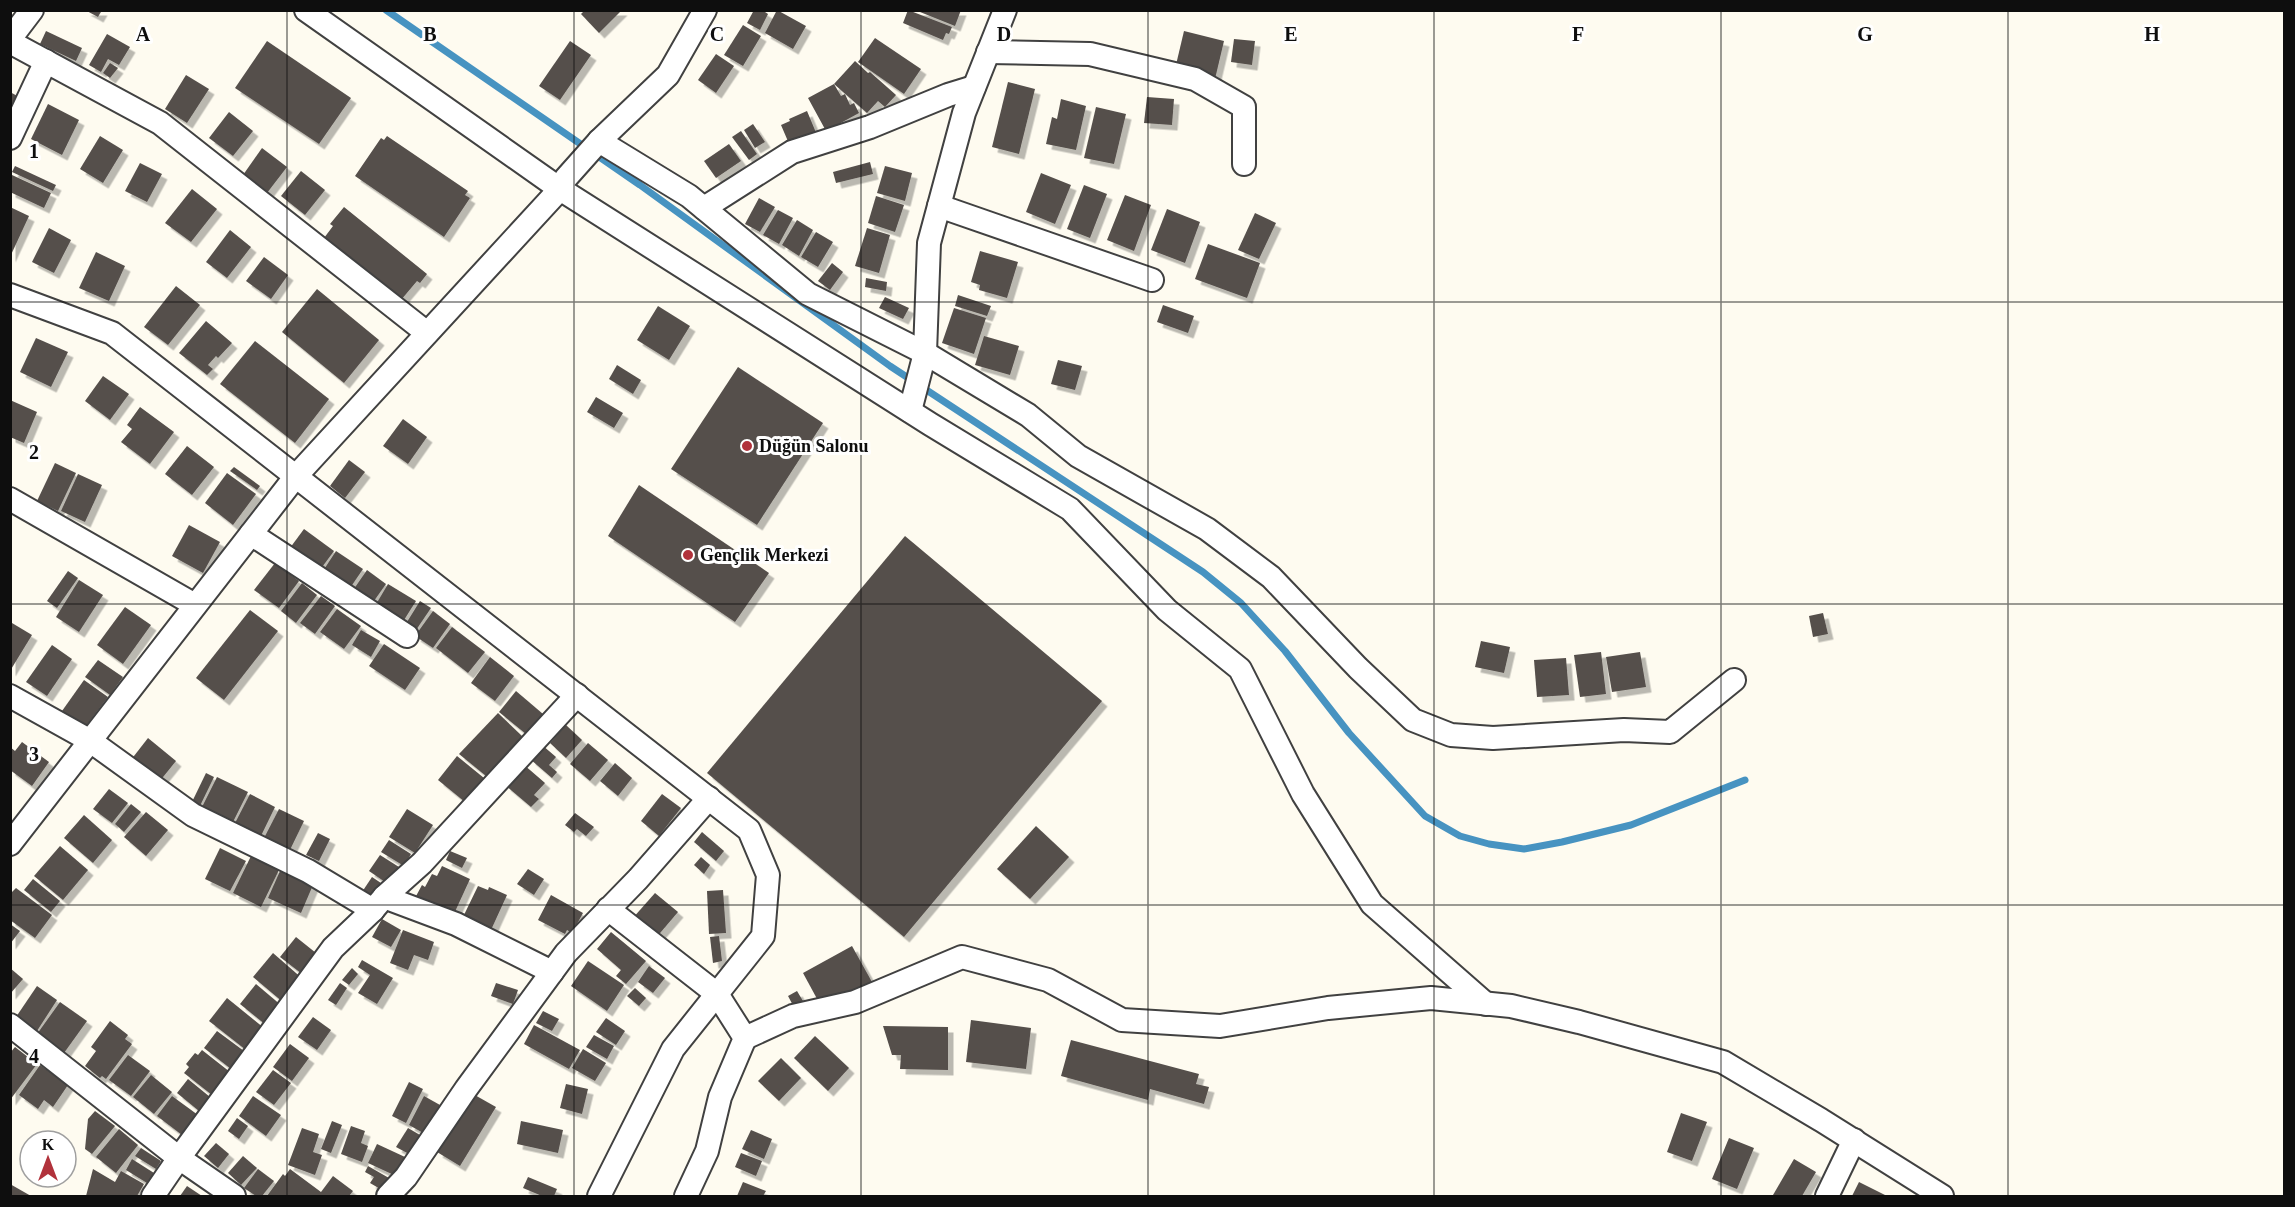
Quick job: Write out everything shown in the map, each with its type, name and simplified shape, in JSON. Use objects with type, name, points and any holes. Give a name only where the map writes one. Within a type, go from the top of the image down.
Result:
[{"type":"street","points":[[32,10],[10,40],[160,123],[428,333]]},
{"type":"street","points":[[306,10],[563,184],[912,403],[1070,509],[1167,610],[1240,669],[1303,794],[1372,904],[1486,1004]]},
{"type":"street","points":[[10,844],[296,476],[563,184],[599,141],[668,75],[705,10]]},
{"type":"street","points":[[912,403],[923,359],[929,243],[964,114],[1005,10]]},
{"type":"street","points":[[988,52],[1090,54],[1195,79],[1244,107],[1244,164]]},
{"type":"street","points":[[10,138],[46,61]]},
{"type":"street","points":[[704,208],[792,152],[870,127],[948,95],[974,87]]},
{"type":"street","points":[[599,141],[688,196],[808,294],[1028,415],[1078,456],[1207,529],[1271,577],[1358,668],[1413,720],[1451,735],[1493,738],[1624,730],[1670,732],[1734,680]]},
{"type":"street","points":[[939,206],[1152,280]]},
{"type":"street","points":[[12,298],[112,333],[749,830],[768,875],[763,936],[673,1049],[599,1197]]},
{"type":"street","points":[[10,499],[195,605]]},
{"type":"street","points":[[251,534],[407,636]]},
{"type":"street","points":[[153,1197],[333,948],[422,863],[577,695]]},
{"type":"street","points":[[10,696],[89,740],[193,815],[379,903],[456,924],[552,972]]},
{"type":"street","points":[[388,1197],[406,1177],[566,953],[709,798]]},
{"type":"street","points":[[608,909],[717,994],[745,1038]]},
{"type":"street","points":[[686,1197],[707,1151],[720,1097],[745,1038],[793,1016],[855,1002],[962,957],[1048,980],[1122,1020],[1220,1026],[1328,1008],[1431,998],[1511,1006],[1579,1022],[1723,1062],[1854,1140],[1942,1197]]},
{"type":"street","points":[[10,1025],[179,1158],[234,1197]]},
{"type":"street","points":[[1827,1197],[1854,1140]]},
{"type":"building","points":[[85,10],[102,10],[98,17]]},
{"type":"building","points":[[585,10],[622,10],[599,33],[581,14]]},
{"type":"building","points":[[754,10],[762,10],[768,14],[760,30],[747,23]]},
{"type":"building","points":[[777,10],[806,26],[793,49],[765,33]]},
{"type":"building","points":[[908,10],[952,27],[949,34],[946,33],[943,40],[903,23]]},
{"type":"building","points":[[915,10],[961,10],[955,26]]},
{"type":"building","points":[[743,25],[761,36],[743,66],[724,55]]},
{"type":"building","points":[[46,31],[82,48],[76,61],[40,44]]},
{"type":"building","points":[[1184,31],[1224,41],[1215,79],[1175,69]]},
{"type":"building","points":[[107,34],[130,47],[119,65],[108,59],[101,72],[89,65]]},
{"type":"building","points":[[875,38],[921,69],[904,94],[858,62]]},
{"type":"building","points":[[1234,39],[1255,41],[1252,65],[1231,62]]},
{"type":"building","points":[[267,41],[351,98],[319,144],[235,88]]},
{"type":"building","points":[[570,41],[591,55],[560,100],[539,86]]},
{"type":"building","points":[[716,54],[734,66],[716,93],[698,80]]},
{"type":"building","points":[[855,61],[896,95],[885,107],[878,101],[867,113],[834,84]]},
{"type":"building","points":[[110,63],[118,68],[110,78],[103,73]]},
{"type":"building","points":[[186,75],[209,89],[187,123],[165,109]]},
{"type":"building","points":[[1008,82],[1035,89],[1019,154],[992,147]]},
{"type":"building","points":[[834,84],[841,96],[845,94],[850,105],[854,103],[859,113],[826,131],[808,98]]},
{"type":"building","points":[[10,92],[21,98],[10,116]]},
{"type":"building","points":[[1147,97],[1174,99],[1172,125],[1144,123]]},
{"type":"building","points":[[1061,99],[1086,106],[1076,150],[1046,144],[1052,117],[1057,119]]},
{"type":"building","points":[[48,104],[79,120],[62,155],[31,139]]},
{"type":"building","points":[[1096,107],[1126,114],[1114,164],[1084,158]]},
{"type":"building","points":[[807,111],[817,135],[790,146],[781,125]]},
{"type":"building","points":[[229,112],[253,131],[233,156],[209,138]]},
{"type":"building","points":[[753,124],[765,142],[755,148],[744,130]]},
{"type":"building","points":[[741,131],[757,154],[749,160],[732,137]]},
{"type":"building","points":[[100,136],[123,150],[103,183],[80,169]]},
{"type":"building","points":[[387,136],[468,191],[465,195],[470,198],[444,237],[355,176],[381,138],[384,140]]},
{"type":"building","points":[[729,144],[741,161],[716,178],[704,161]]},
{"type":"building","points":[[262,148],[287,167],[267,193],[243,175]]},
{"type":"building","points":[[870,162],[873,174],[836,183],[833,172]]},
{"type":"building","points":[[140,163],[162,174],[147,202],[125,191]]},
{"type":"building","points":[[15,166],[56,185],[53,191],[12,172]]},
{"type":"building","points":[[885,166],[912,173],[905,201],[877,193]]},
{"type":"building","points":[[301,171],[325,190],[305,215],[281,196]]},
{"type":"building","points":[[1041,173],[1071,185],[1055,224],[1026,212]]},
{"type":"building","points":[[12,175],[51,193],[44,208],[10,192]]},
{"type":"building","points":[[1084,185],[1107,194],[1090,238],[1067,229]]},
{"type":"building","points":[[192,189],[217,209],[191,242],[165,223]]},
{"type":"building","points":[[1125,195],[1151,205],[1134,251],[1107,240]]},
{"type":"building","points":[[876,196],[904,205],[895,232],[868,223]]},
{"type":"building","points":[[759,198],[775,207],[760,232],[745,224]]},
{"type":"building","points":[[10,207],[29,216],[10,257]]},
{"type":"building","points":[[344,207],[427,274],[420,283],[417,281],[401,300],[324,238],[333,226],[330,224]]},
{"type":"building","points":[[1167,209],[1200,222],[1185,263],[1151,250]]},
{"type":"building","points":[[778,210],[793,218],[779,244],[763,235]]},
{"type":"building","points":[[1255,213],[1276,223],[1259,259],[1238,250]]},
{"type":"building","points":[[797,220],[813,230],[799,256],[782,245]]},
{"type":"building","points":[[49,228],[71,240],[54,273],[32,262]]},
{"type":"building","points":[[867,228],[890,235],[879,273],[855,266]]},
{"type":"building","points":[[230,230],[251,247],[227,278],[206,262]]},
{"type":"building","points":[[816,232],[833,242],[818,267],[801,257]]},
{"type":"building","points":[[1208,244],[1260,263],[1247,298],[1195,279]]},
{"type":"building","points":[[980,251],[1018,262],[1007,298],[979,290],[980,285],[971,282]]},
{"type":"building","points":[[96,252],[125,266],[109,301],[79,288]]},
{"type":"building","points":[[264,257],[288,275],[271,299],[246,281]]},
{"type":"building","points":[[832,263],[843,272],[830,290],[818,281]]},
{"type":"building","points":[[866,278],[887,282],[886,291],[865,287]]},
{"type":"building","points":[[176,286],[200,305],[168,345],[144,327]]},
{"type":"building","points":[[317,289],[379,340],[344,383],[282,332]]},
{"type":"building","points":[[958,295],[991,306],[987,316],[955,306]]},
{"type":"building","points":[[885,297],[909,308],[903,319],[879,308]]},
{"type":"building","points":[[1163,305],[1194,316],[1188,333],[1157,322]]},
{"type":"building","points":[[658,306],[690,326],[669,360],[637,340]]},
{"type":"building","points":[[954,308],[986,318],[974,354],[942,343]]},
{"type":"building","points":[[206,321],[232,343],[208,365],[213,369],[207,375],[179,353]]},
{"type":"building","points":[[984,336],[1019,346],[1010,375],[975,365]]},
{"type":"building","points":[[36,338],[68,352],[51,387],[20,372]]},
{"type":"building","points":[[255,341],[329,399],[295,443],[220,384]]},
{"type":"building","points":[[1058,360],[1082,366],[1075,390],[1051,384]]},
{"type":"building","points":[[617,365],[641,380],[633,394],[609,379]]},
{"type":"building","name":"Düğün Salonu","points":[[738,367],[823,423],[757,525],[671,469]]},
{"type":"building","points":[[103,376],[129,394],[110,420],[85,401]]},
{"type":"building","points":[[596,397],[623,413],[614,428],[587,412]]},
{"type":"building","points":[[10,400],[37,412],[24,443],[10,437]]},
{"type":"building","points":[[140,407],[174,432],[150,464],[121,442],[132,429],[127,425]]},
{"type":"building","points":[[403,419],[427,437],[408,464],[383,446]]},
{"type":"building","points":[[187,446],[214,467],[192,495],[165,474]]},
{"type":"building","points":[[349,460],[365,472],[345,498],[330,486]]},
{"type":"building","points":[[55,463],[76,473],[58,511],[37,501]]},
{"type":"building","points":[[234,467],[260,486],[257,490],[230,471]]},
{"type":"building","points":[[227,473],[256,494],[233,525],[205,503]]},
{"type":"building","points":[[78,474],[102,485],[85,522],[61,511]]},
{"type":"building","name":"Gençlik Merkezi","points":[[639,485],[769,573],[735,622],[608,536]]},
{"type":"building","points":[[189,525],[220,542],[203,573],[172,556]]},
{"type":"building","points":[[304,529],[334,551],[317,574],[287,552]]},
{"type":"building","points":[[905,536],[1102,701],[904,937],[707,773]]},
{"type":"building","points":[[336,551],[363,569],[346,594],[319,577]]},
{"type":"building","points":[[275,563],[299,581],[279,608],[254,590]]},
{"type":"building","points":[[367,570],[386,584],[369,608],[349,596]]},
{"type":"building","points":[[68,571],[78,578],[57,608],[47,601]]},
{"type":"building","points":[[79,580],[103,595],[79,632],[56,617]]},
{"type":"building","points":[[302,583],[317,595],[296,623],[281,611]]},
{"type":"building","points":[[388,584],[416,601],[399,628],[372,611]]},
{"type":"building","points":[[321,596],[335,606],[315,634],[300,623]]},
{"type":"building","points":[[420,601],[431,608],[412,636],[402,630]]},
{"type":"building","points":[[125,607],[151,625],[123,664],[97,645]]},
{"type":"building","points":[[337,609],[361,626],[344,649],[320,632]]},
{"type":"building","points":[[250,610],[278,631],[224,700],[196,678]]},
{"type":"building","points":[[433,611],[450,624],[433,648],[415,636]]},
{"type":"building","points":[[1823,613],[1828,634],[1813,637],[1809,616]]},
{"type":"building","points":[[12,623],[32,635],[10,671],[10,626]]},
{"type":"building","points":[[452,627],[485,652],[468,673],[436,648]]},
{"type":"building","points":[[361,630],[380,641],[371,657],[352,645]]},
{"type":"building","points":[[1481,641],[1510,647],[1504,673],[1475,667]]},
{"type":"building","points":[[384,644],[420,668],[405,690],[369,666]]},
{"type":"building","points":[[52,645],[72,659],[47,696],[26,682]]},
{"type":"building","points":[[1601,652],[1606,694],[1580,697],[1574,655]]},
{"type":"building","points":[[1640,652],[1646,687],[1612,692],[1606,657]]},
{"type":"building","points":[[490,657],[514,676],[495,701],[471,683]]},
{"type":"building","points":[[1566,658],[1569,695],[1537,697],[1534,660]]},
{"type":"building","points":[[98,660],[123,677],[110,695],[85,677]]},
{"type":"building","points":[[84,680],[108,697],[85,727],[62,711]]},
{"type":"building","points":[[516,691],[543,714],[526,734],[499,712]]},
{"type":"building","points":[[498,713],[523,737],[486,776],[459,754]]},
{"type":"building","points":[[566,725],[582,740],[566,758],[550,743]]},
{"type":"building","points":[[148,738],[176,761],[155,787],[127,765]]},
{"type":"building","points":[[22,742],[49,762],[32,786],[10,770],[10,747],[15,751]]},
{"type":"building","points":[[588,743],[608,760],[590,781],[570,764]]},
{"type":"building","points":[[542,745],[556,757],[549,765],[557,772],[552,778],[530,759]]},
{"type":"building","points":[[457,756],[484,778],[465,802],[438,780]]},
{"type":"building","points":[[615,763],[632,778],[618,796],[600,781]]},
{"type":"building","points":[[523,764],[545,783],[534,795],[539,799],[531,807],[505,785]]},
{"type":"building","points":[[206,773],[214,777],[199,808],[191,804]]},
{"type":"building","points":[[217,777],[248,792],[231,826],[200,811]]},
{"type":"building","points":[[109,789],[128,803],[112,823],[93,809]]},
{"type":"building","points":[[250,794],[275,807],[260,838],[234,825]]},
{"type":"building","points":[[662,794],[681,808],[659,836],[641,821]]},
{"type":"building","points":[[131,804],[141,812],[124,832],[115,824]]},
{"type":"building","points":[[279,809],[304,821],[289,852],[263,840]]},
{"type":"building","points":[[407,809],[433,825],[415,853],[389,837]]},
{"type":"building","points":[[146,812],[168,830],[146,856],[124,837]]},
{"type":"building","points":[[575,813],[594,827],[586,836],[577,829],[574,832],[565,825]]},
{"type":"building","points":[[84,815],[112,840],[93,863],[64,838]]},
{"type":"building","points":[[1036,826],[1069,857],[1030,899],[997,869]]},
{"type":"building","points":[[702,832],[724,851],[716,861],[694,842]]},
{"type":"building","points":[[318,833],[330,839],[319,861],[306,855]]},
{"type":"building","points":[[389,840],[411,854],[404,866],[381,852]]},
{"type":"building","points":[[60,846],[88,870],[63,900],[34,876]]},
{"type":"building","points":[[220,848],[246,861],[230,891],[205,879]]},
{"type":"building","points":[[450,851],[467,858],[462,868],[446,860]]},
{"type":"building","points":[[380,855],[399,867],[388,884],[369,871]]},
{"type":"building","points":[[251,856],[279,870],[261,907],[233,893]]},
{"type":"building","points":[[701,857],[710,865],[704,874],[694,865]]},
{"type":"building","points":[[442,866],[470,879],[453,916],[415,898],[422,885],[425,887],[432,874],[437,876]]},
{"type":"building","points":[[528,869],[544,879],[534,895],[517,884]]},
{"type":"building","points":[[280,871],[313,885],[301,913],[268,898]]},
{"type":"building","points":[[372,877],[384,885],[372,903],[360,895]]},
{"type":"building","points":[[33,879],[60,901],[51,912],[24,890]]},
{"type":"building","points":[[478,886],[488,890],[489,887],[507,895],[491,930],[463,917]]},
{"type":"building","points":[[16,888],[52,915],[35,938],[10,920],[10,894]]},
{"type":"building","points":[[723,890],[726,933],[709,934],[707,891]]},
{"type":"building","points":[[655,893],[678,912],[655,939],[632,919]]},
{"type":"building","points":[[551,895],[583,913],[572,933],[567,930],[565,934],[538,920]]},
{"type":"building","points":[[382,919],[401,930],[391,947],[372,937]]},
{"type":"building","points":[[10,924],[20,931],[10,944]]},
{"type":"building","points":[[403,930],[434,942],[428,960],[414,955],[408,970],[390,963]]},
{"type":"building","points":[[611,932],[646,961],[626,984],[616,976],[621,970],[597,949]]},
{"type":"building","points":[[719,936],[722,961],[713,963],[710,937]]},
{"type":"building","points":[[296,937],[321,957],[306,977],[280,957]]},
{"type":"building","points":[[852,946],[872,982],[822,1008],[803,973]]},
{"type":"building","points":[[273,953],[304,980],[284,1003],[253,977]]},
{"type":"building","points":[[362,960],[393,978],[377,1004],[358,993],[370,975],[358,967]]},
{"type":"building","points":[[588,961],[624,985],[607,1011],[571,986]]},
{"type":"building","points":[[649,966],[665,978],[653,993],[638,982]]},
{"type":"building","points":[[10,968],[23,979],[10,994]]},
{"type":"building","points":[[352,968],[358,974],[349,985],[342,980]]},
{"type":"building","points":[[340,983],[347,988],[336,1005],[328,1000]]},
{"type":"building","points":[[496,983],[518,990],[513,1004],[491,996]]},
{"type":"building","points":[[256,984],[282,1006],[266,1025],[240,1004]]},
{"type":"building","points":[[37,986],[57,1000],[37,1031],[16,1017]]},
{"type":"building","points":[[635,988],[646,998],[639,1006],[627,996]]},
{"type":"building","points":[[797,991],[806,1006],[796,1011],[788,996]]},
{"type":"building","points":[[227,998],[264,1028],[246,1050],[209,1021]]},
{"type":"building","points":[[60,1002],[87,1021],[64,1053],[37,1034]]},
{"type":"building","points":[[543,1011],[559,1019],[552,1031],[536,1023]]},
{"type":"building","points":[[313,1017],[331,1030],[317,1050],[298,1037]]},
{"type":"building","points":[[606,1018],[625,1031],[616,1045],[596,1032]]},
{"type":"building","points":[[971,1020],[1031,1028],[1026,1069],[966,1062]]},
{"type":"building","points":[[110,1021],[128,1035],[125,1039],[132,1044],[106,1079],[102,1076],[100,1078],[85,1066],[96,1051],[91,1047]]},
{"type":"building","points":[[534,1025],[580,1050],[569,1069],[524,1044]]},
{"type":"building","points":[[883,1026],[948,1027],[948,1070],[900,1069],[901,1055],[892,1055]]},
{"type":"building","points":[[217,1031],[244,1051],[231,1069],[204,1048]]},
{"type":"building","points":[[594,1035],[614,1046],[607,1059],[586,1047]]},
{"type":"building","points":[[815,1036],[849,1068],[828,1091],[794,1058]]},
{"type":"building","points":[[1071,1040],[1199,1074],[1196,1084],[1209,1087],[1204,1104],[1150,1089],[1148,1100],[1061,1076]]},
{"type":"building","points":[[290,1044],[309,1058],[292,1081],[273,1067]]},
{"type":"building","points":[[15,1047],[37,1064],[10,1100],[10,1053]]},
{"type":"building","points":[[583,1049],[606,1063],[595,1081],[572,1068]]},
{"type":"building","points":[[202,1050],[230,1072],[212,1095],[184,1073],[189,1067],[186,1064],[195,1053],[198,1055]]},
{"type":"building","points":[[128,1055],[150,1071],[131,1096],[109,1080]]},
{"type":"building","points":[[781,1058],[801,1078],[779,1101],[758,1081]]},
{"type":"building","points":[[40,1065],[68,1085],[53,1107],[44,1100],[38,1109],[19,1095]]},
{"type":"building","points":[[273,1070],[291,1083],[274,1105],[256,1092]]},
{"type":"building","points":[[151,1075],[172,1092],[154,1114],[133,1097]]},
{"type":"building","points":[[188,1079],[210,1097],[199,1111],[177,1093]]},
{"type":"building","points":[[409,1082],[423,1089],[406,1123],[392,1116]]},
{"type":"building","points":[[566,1084],[588,1089],[582,1114],[560,1108]]},
{"type":"building","points":[[473,1094],[496,1107],[460,1166],[437,1152]]},
{"type":"building","points":[[172,1096],[198,1115],[182,1135],[157,1116]]},
{"type":"building","points":[[253,1096],[281,1115],[266,1136],[239,1116]]},
{"type":"building","points":[[424,1096],[440,1105],[425,1134],[409,1125]]},
{"type":"building","points":[[95,1111],[115,1126],[92,1154],[85,1149],[88,1119]]},
{"type":"building","points":[[1681,1113],[1707,1122],[1692,1161],[1667,1152]]},
{"type":"building","points":[[237,1118],[248,1126],[239,1139],[228,1131]]},
{"type":"building","points":[[332,1121],[342,1125],[331,1153],[321,1149]]},
{"type":"building","points":[[521,1121],[563,1130],[558,1153],[517,1144]]},
{"type":"building","points":[[351,1126],[365,1131],[361,1143],[368,1146],[362,1162],[341,1154]]},
{"type":"building","points":[[302,1128],[319,1134],[313,1152],[322,1155],[315,1175],[288,1165]]},
{"type":"building","points":[[408,1128],[420,1135],[409,1154],[396,1147]]},
{"type":"building","points":[[119,1129],[138,1145],[116,1173],[96,1157]]},
{"type":"building","points":[[751,1130],[772,1139],[764,1159],[742,1149]]},
{"type":"building","points":[[1729,1138],[1754,1148],[1737,1189],[1712,1179]]},
{"type":"building","points":[[216,1143],[229,1154],[218,1168],[204,1156]]},
{"type":"building","points":[[377,1144],[405,1157],[396,1176],[368,1163]]},
{"type":"building","points":[[141,1148],[161,1161],[156,1169],[135,1156]]},
{"type":"building","points":[[741,1153],[762,1161],[756,1176],[735,1167]]},
{"type":"building","points":[[243,1156],[257,1168],[241,1185],[228,1173]]},
{"type":"building","points":[[132,1159],[154,1173],[147,1183],[126,1170]]},
{"type":"building","points":[[1794,1159],[1816,1172],[1802,1196],[1773,1195]]},
{"type":"building","points":[[368,1166],[389,1178],[382,1190],[370,1183],[374,1177],[365,1172]]},
{"type":"building","points":[[93,1169],[115,1182],[121,1171],[144,1184],[137,1196],[86,1196]]},
{"type":"building","points":[[258,1169],[274,1181],[262,1196],[256,1196],[244,1188]]},
{"type":"building","points":[[290,1169],[321,1192],[333,1176],[353,1191],[349,1196],[267,1196],[283,1174],[285,1176]]},
{"type":"building","points":[[528,1177],[557,1189],[554,1196],[542,1196],[523,1188]]},
{"type":"building","points":[[743,1182],[766,1191],[763,1196],[737,1196]]},
{"type":"building","points":[[1859,1182],[1887,1196],[1852,1196]]},
{"type":"building","points":[[10,1184],[31,1196],[10,1196]]},
{"type":"building","points":[[187,1186],[202,1196],[180,1196]]},
{"type":"waterway","points":[[386,10],[640,185],[890,366],[1203,572],[1241,603],[1285,651],[1349,733],[1425,816],[1460,836],[1489,844],[1524,849],[1562,842],[1631,825],[1745,780]]},
{"type":"place","name":"Düğün Salonu","points":[[747,446]]},
{"type":"place","name":"Gençlik Merkezi","points":[[688,555]]}]
